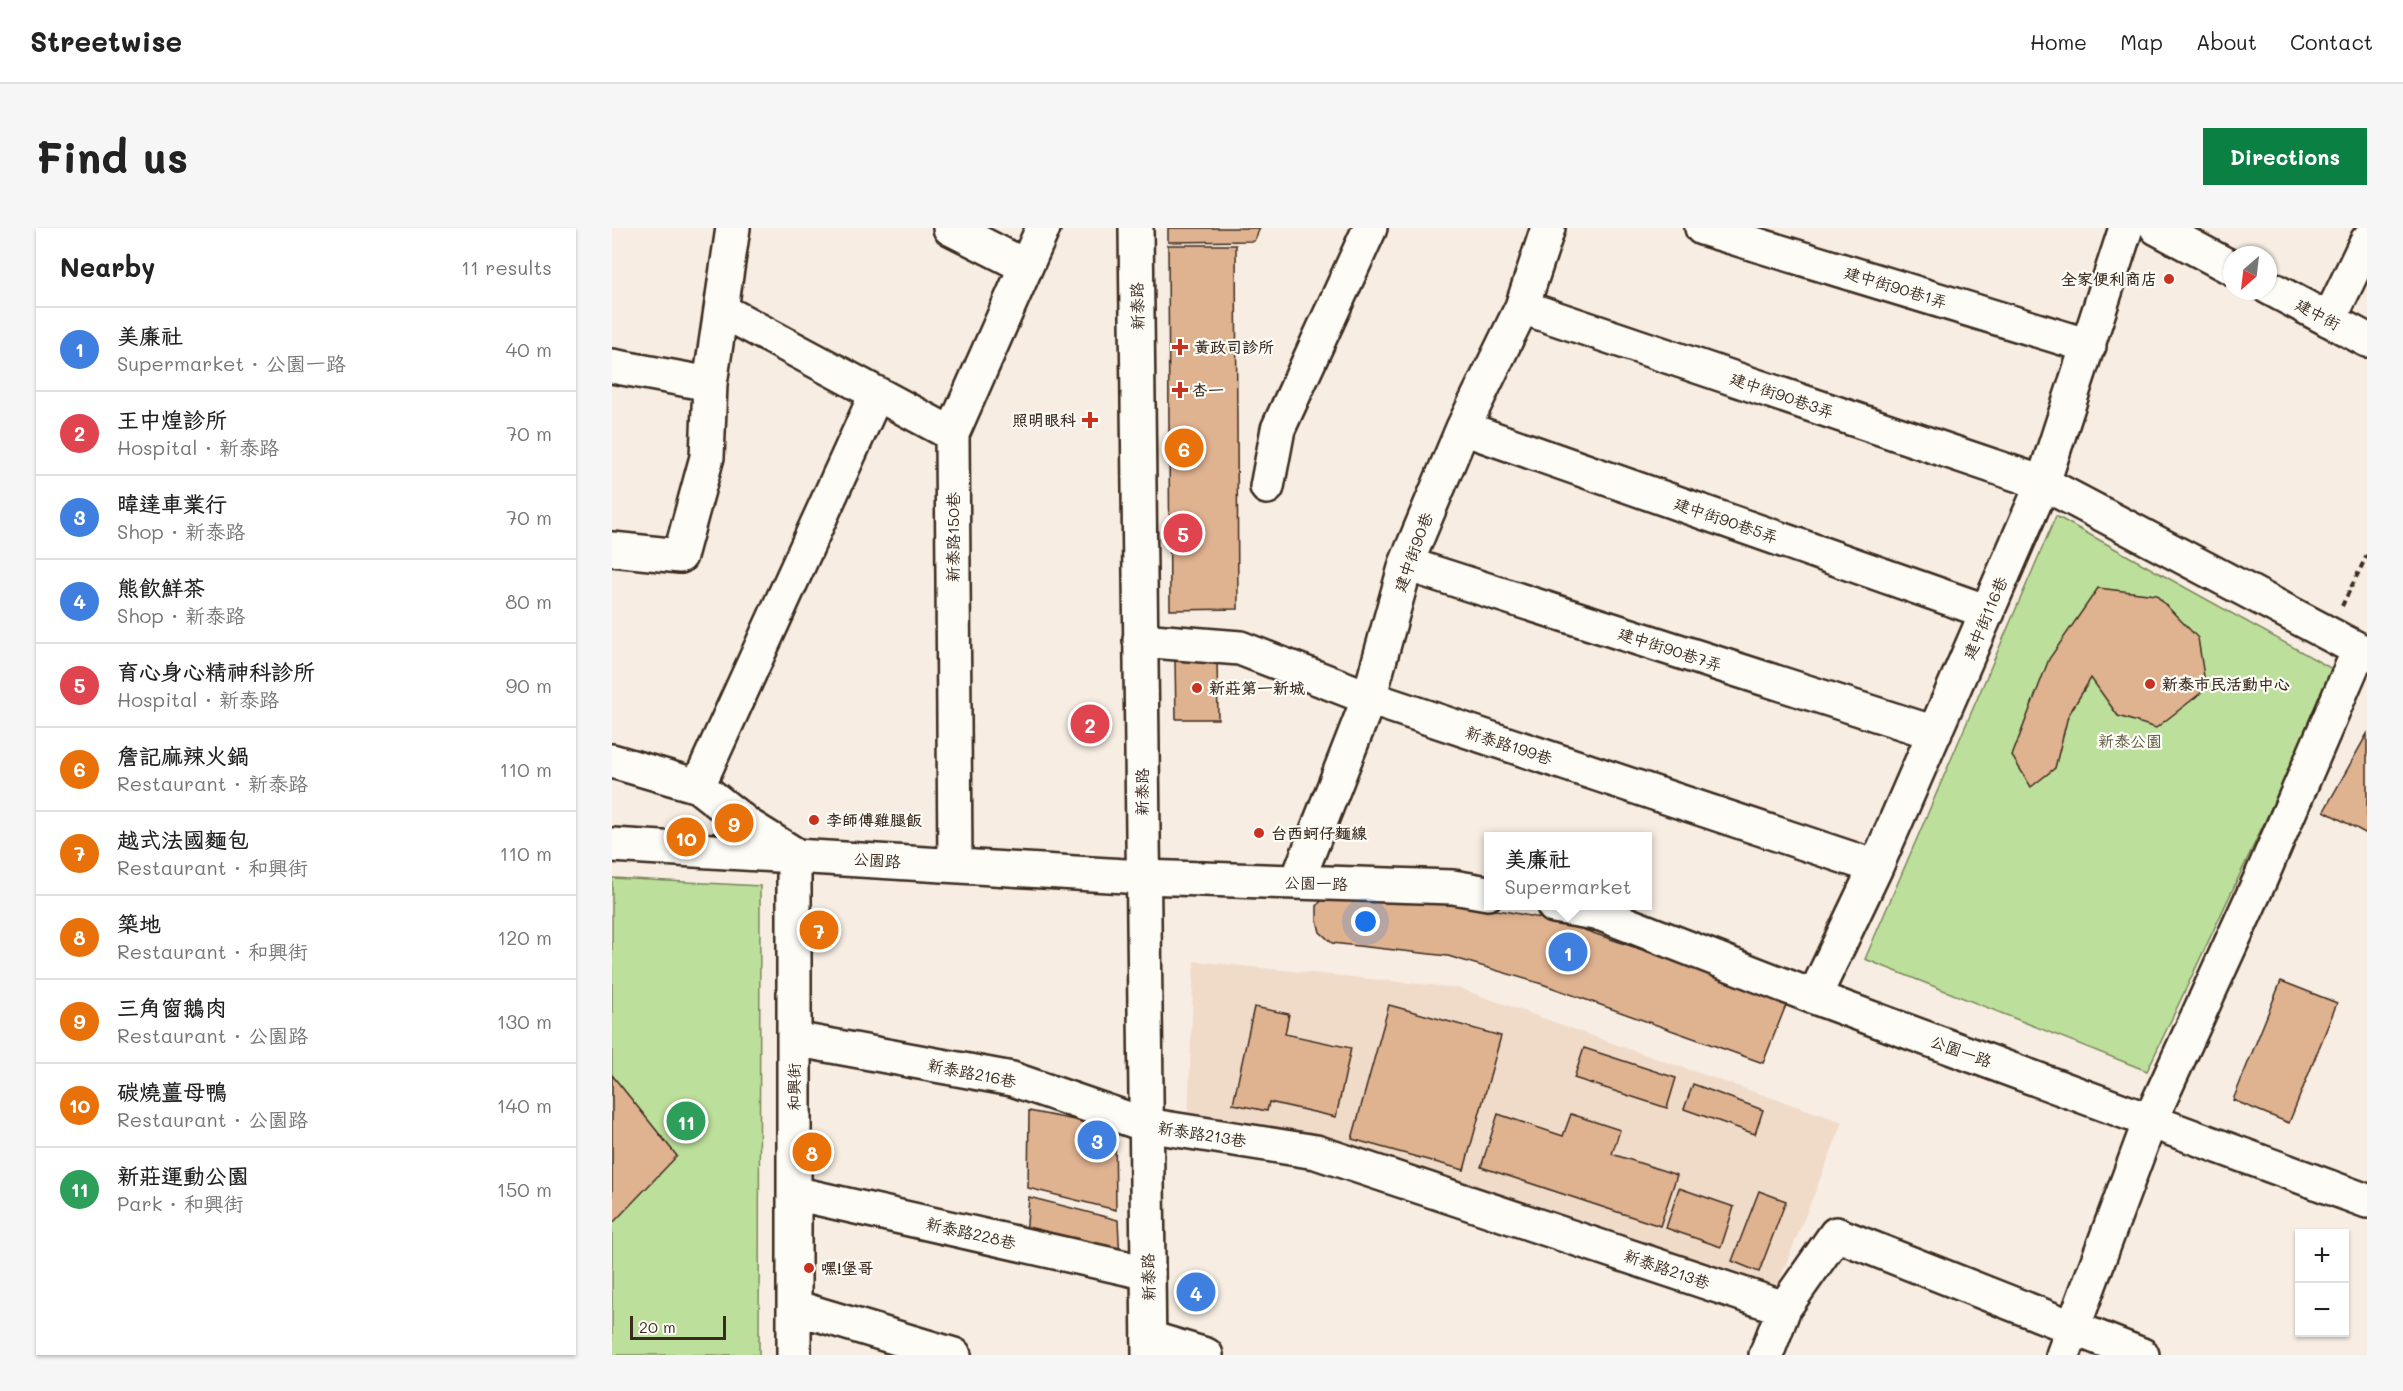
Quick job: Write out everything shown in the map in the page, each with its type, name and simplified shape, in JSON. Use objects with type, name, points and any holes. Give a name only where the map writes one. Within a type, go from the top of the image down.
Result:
[{"type":"street","points":[[612,549],[680,556],[706,457],[710,384],[733,228]]},
{"type":"street","points":[[950,228],[1025,266]]},
{"type":"street","name":"新泰路150巷","points":[[955,865],[952,434],[1043,228]]},
{"type":"street","name":"新泰路","points":[[1136,228],[1149,1347]]},
{"type":"street","points":[[1267,487],[1278,429],[1370,228]]},
{"type":"street","name":"建中街90巷","points":[[1298,882],[1369,698],[1406,564],[1463,428],[1522,307],[1548,228]]},
{"type":"street","name":"建中街90巷1弄","points":[[1702,228],[2090,346]]},
{"type":"street","name":"建中街116巷","points":[[1814,997],[1876,867],[2043,483],[2090,346],[2126,228]]},
{"type":"street","points":[[2157,228],[2223,263]]},
{"type":"street","points":[[2329,320],[2367,241]]},
{"type":"street","name":"建中街","points":[[2277,292],[2367,340]]},
{"type":"street","name":"建中街90巷3弄","points":[[1522,307],[2043,483],[2363,652]]},
{"type":"street","points":[[722,310],[952,434]]},
{"type":"street","points":[[612,366],[710,384]]},
{"type":"street","points":[[698,786],[876,395]]},
{"type":"street","name":"建中街90巷5弄","points":[[1463,428],[1988,612]]},
{"type":"street","name":"建中街90巷7弄","points":[[1406,564],[1935,733]]},
{"type":"street","name":"新泰路199巷","points":[[1140,640],[1240,648],[1369,698],[1876,867]]},
{"type":"street","points":[[2068,1342],[2150,1121],[2363,652]]},
{"type":"street","points":[[612,761],[698,786],[750,826],[794,854]]},
{"type":"street","name":"公園路","points":[[612,845],[794,854],[1142,877]]},
{"type":"street","name":"和興街","points":[[794,854],[794,1355]]},
{"type":"street","name":"公園一路","points":[[1142,877],[1453,886],[1484,892]]},
{"type":"street","name":"公園一路","points":[[1578,910],[1601,914],[1814,997],[2367,1201]]},
{"type":"street","name":"新泰路216巷","points":[[794,1039],[1012,1079],[1146,1125]]},
{"type":"street","name":"新泰路213巷","points":[[1146,1125],[1316,1152],[1784,1308]]},
{"type":"street","name":"新泰路228巷","points":[[794,1193],[1148,1273]]},
{"type":"street","points":[[1766,1355],[1784,1308],[1836,1234],[2068,1342],[2142,1355]]},
{"type":"street","points":[[794,1307],[954,1355]]},
{"type":"street","points":[[1149,1347],[1206,1355]]},
{"type":"path","points":[[2328,633],[2367,555]]},
{"type":"shaded area","points":[[1194,961],[1459,988],[1843,1122],[1776,1289],[1583,1220],[1354,1151],[1188,1116]]},
{"type":"green space","name":"新泰公園","points":[[2056,516],[2336,671],[2147,1071],[1865,959]]},
{"type":"green space","points":[[612,878],[760,886],[759,1355],[612,1355]]},
{"type":"building","points":[[1168,228],[1260,228],[1254,241],[1168,242]]},
{"type":"building","points":[[1168,245],[1236,245],[1238,609],[1170,610]]},
{"type":"building","name":"新泰市民活動中心","points":[[2098,588],[2156,595],[2198,638],[2206,689],[2156,728],[2118,716],[2091,678],[2068,716],[2055,768],[2031,787],[2012,756],[2049,659]]},
{"type":"building","name":"新莊第一新城","points":[[1217,657],[1218,719],[1176,719],[1175,658]]},
{"type":"building","points":[[2367,734],[2367,834],[2324,811]]},
{"type":"building","points":[[1328,891],[1504,911],[1561,922],[1788,1000],[1763,1063],[1542,984],[1448,956],[1332,943],[1320,932],[1317,906]]},
{"type":"building","points":[[2281,981],[2337,1003],[2289,1123],[2233,1100]]},
{"type":"building","points":[[1389,1005],[1501,1036],[1464,1170],[1352,1139]]},
{"type":"building","points":[[1254,1007],[1289,1014],[1285,1034],[1351,1048],[1336,1117],[1269,1102],[1267,1111],[1233,1104]]},
{"type":"building","points":[[1584,1048],[1676,1078],[1667,1108],[1574,1078]]},
{"type":"building","points":[[612,1075],[677,1156],[612,1224]]},
{"type":"building","points":[[1693,1084],[1763,1110],[1755,1134],[1684,1109]]},
{"type":"building","points":[[1029,1111],[1115,1128],[1116,1210],[1028,1188]]},
{"type":"building","points":[[1498,1114],[1563,1136],[1571,1114],[1620,1130],[1612,1154],[1677,1175],[1660,1226],[1481,1167]]},
{"type":"building","points":[[1679,1188],[1734,1207],[1721,1247],[1666,1228]]},
{"type":"building","points":[[1759,1191],[1786,1201],[1759,1272],[1732,1261]]},
{"type":"building","points":[[1029,1197],[1118,1220],[1120,1260],[1026,1237]]},
{"type":"place","name":"全家便利商店","points":[[2169,279]]},
{"type":"place","name":"黃政司診所","points":[[1180,347]]},
{"type":"place","name":"杏一","points":[[1180,390]]},
{"type":"place","name":"照明眼科","points":[[1090,420]]},
{"type":"place","name":"詹記麻辣火鍋","points":[[1184,448]]},
{"type":"place","name":"育心身心精神科診所","points":[[1183,533]]},
{"type":"place","name":"新泰市民活動中心","points":[[2150,684]]},
{"type":"place","name":"新莊第一新城","points":[[1197,688]]},
{"type":"place","name":"王中煌診所","points":[[1090,724]]},
{"type":"place","name":"李師傅雞腿飯","points":[[814,820]]},
{"type":"place","name":"三角窗鵝肉","points":[[734,823]]},
{"type":"place","name":"台西蚵仔麵線","points":[[1259,833]]},
{"type":"place","name":"碳燒薑母鴨","points":[[686,837]]},
{"type":"place","name":"越式法國麵包","points":[[819,930]]},
{"type":"place","name":"美廉社","points":[[1568,952]]},
{"type":"place","name":"新莊運動公園","points":[[686,1121]]},
{"type":"place","name":"暐達車業行","points":[[1097,1140]]},
{"type":"place","name":"築地","points":[[812,1152]]},
{"type":"place","name":"嘿!堡哥","points":[[809,1268]]},
{"type":"place","name":"熊飲鮮茶","points":[[1196,1292]]}]
